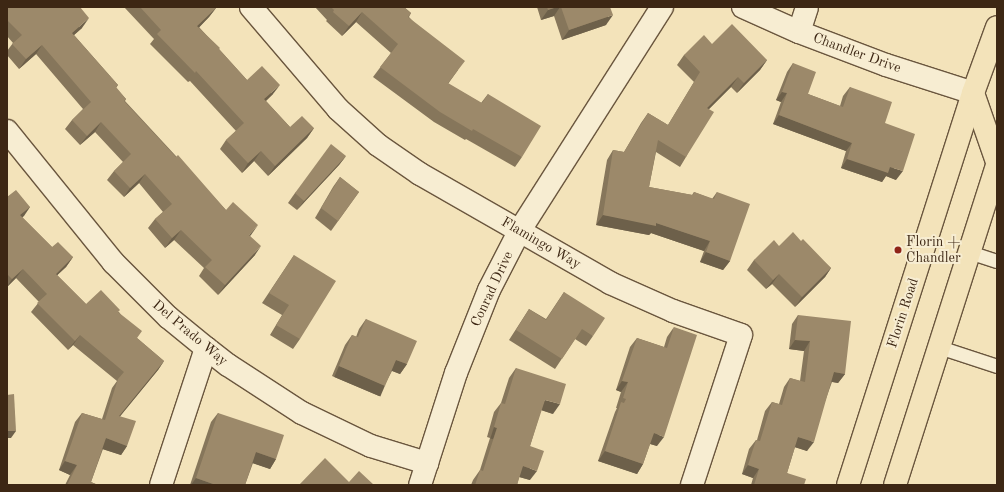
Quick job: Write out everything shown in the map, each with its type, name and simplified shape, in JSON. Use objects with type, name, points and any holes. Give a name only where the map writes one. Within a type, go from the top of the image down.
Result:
[{"type":"main road","name":"Florin Road","points":[[848,485],[973,93],[996,37]]},
{"type":"main road","points":[[895,485],[997,163],[973,93]]},
{"type":"street","name":"Flamingo Way","points":[[251,7],[338,109],[378,145],[420,174],[610,283],[673,311],[741,335],[692,485]]},
{"type":"street","name":"Conrad Drive","points":[[420,485],[456,373],[489,290],[520,230],[662,7]]},
{"type":"street","name":"Chandler Drive","points":[[743,7],[799,32],[886,65],[973,93]]},
{"type":"street","points":[[799,32],[808,7]]},
{"type":"street","name":"Del Prado Way","points":[[7,131],[113,262],[168,317],[206,348],[228,365],[302,413],[371,446],[427,463]]},
{"type":"street","points":[[161,485],[206,348]]},
{"type":"lane","points":[[969,252],[997,261]]},
{"type":"lane","points":[[939,347],[997,366]]},
{"type":"building","points":[[7,7],[80,7],[89,18],[72,33],[118,85],[116,87],[126,99],[124,101],[176,157],[178,155],[226,210],[233,202],[258,225],[249,235],[261,246],[225,285],[205,267],[212,260],[181,230],[172,238],[155,219],[172,204],[145,174],[130,188],[114,171],[131,154],[101,122],[87,136],[72,120],[91,102],[42,45],[26,59],[12,44],[22,35],[7,20]]},
{"type":"building","points":[[140,7],[216,7],[197,26],[220,48],[219,49],[247,80],[262,66],[280,85],[264,99],[290,127],[302,116],[314,128],[275,166],[261,151],[248,163],[226,140],[244,123],[196,71],[195,73],[157,34],[161,30]]},
{"type":"building","points":[[331,7],[404,7],[411,13],[408,17],[465,61],[448,83],[482,103],[488,94],[541,126],[522,157],[473,129],[472,131],[440,112],[380,67],[398,44],[362,12],[349,26],[333,12],[334,10]]},
{"type":"building","points":[[547,7],[557,7],[548,10]]},
{"type":"building","points":[[561,7],[610,7],[613,15],[569,30]]},
{"type":"building","points":[[732,24],[767,60],[744,83],[738,77],[707,108],[714,112],[686,157],[658,140],[649,187],[693,195],[694,192],[714,199],[717,192],[750,204],[730,261],[706,252],[710,241],[656,223],[656,226],[603,215],[613,150],[624,152],[648,113],[668,125],[700,72],[684,55],[704,35],[712,44]]},
{"type":"building","points":[[793,63],[816,72],[808,94],[843,107],[850,87],[892,102],[885,123],[915,134],[903,171],[890,167],[888,173],[847,159],[852,143],[779,115],[787,93],[782,92]]},
{"type":"building","points":[[331,144],[346,156],[304,201],[295,193]]},
{"type":"building","points":[[340,177],[359,192],[338,221],[321,208]]},
{"type":"building","points":[[16,190],[30,207],[20,215],[52,247],[58,242],[73,257],[56,274],[86,304],[101,290],[120,310],[118,312],[142,331],[137,338],[164,361],[119,416],[136,421],[127,446],[106,438],[91,482],[98,485],[67,485],[77,465],[65,461],[82,413],[105,420],[118,379],[124,372],[80,335],[75,341],[37,303],[47,294],[23,269],[12,279],[7,274],[7,197]]},
{"type":"building","points":[[793,232],[801,241],[803,239],[831,268],[802,297],[779,274],[773,280],[754,260],[774,240],[779,246]]},
{"type":"building","points":[[294,255],[336,281],[300,339],[276,325],[289,305],[269,293]]},
{"type":"building","points":[[564,292],[605,318],[593,336],[582,329],[562,359],[516,330],[529,309],[546,320]]},
{"type":"building","points":[[798,315],[851,321],[845,374],[834,372],[814,442],[798,437],[787,473],[806,479],[804,485],[754,485],[759,469],[748,465],[756,440],[760,441],[772,402],[782,405],[790,378],[805,382],[810,341],[795,340]]},
{"type":"building","points":[[366,319],[417,341],[407,364],[396,360],[385,386],[339,366],[352,335],[358,337]]},
{"type":"building","points":[[674,327],[697,335],[664,437],[654,433],[643,464],[605,451],[621,402],[624,403],[626,399],[623,398],[628,382],[622,381],[637,338],[667,348]]},
{"type":"building","points":[[516,368],[566,384],[560,404],[545,400],[530,446],[544,451],[537,471],[523,466],[517,485],[475,485],[480,470],[483,471],[497,428],[494,427],[501,403],[505,404]]},
{"type":"building","points":[[14,394],[16,431],[7,431],[7,395]]},
{"type":"building","points":[[218,413],[284,435],[276,459],[256,452],[245,485],[216,485],[196,478]]},
{"type":"building","points":[[325,458],[349,482],[359,471],[374,485],[299,485]]},
{"type":"place","name":"Florin + Chandler","points":[[898,250]]}]
